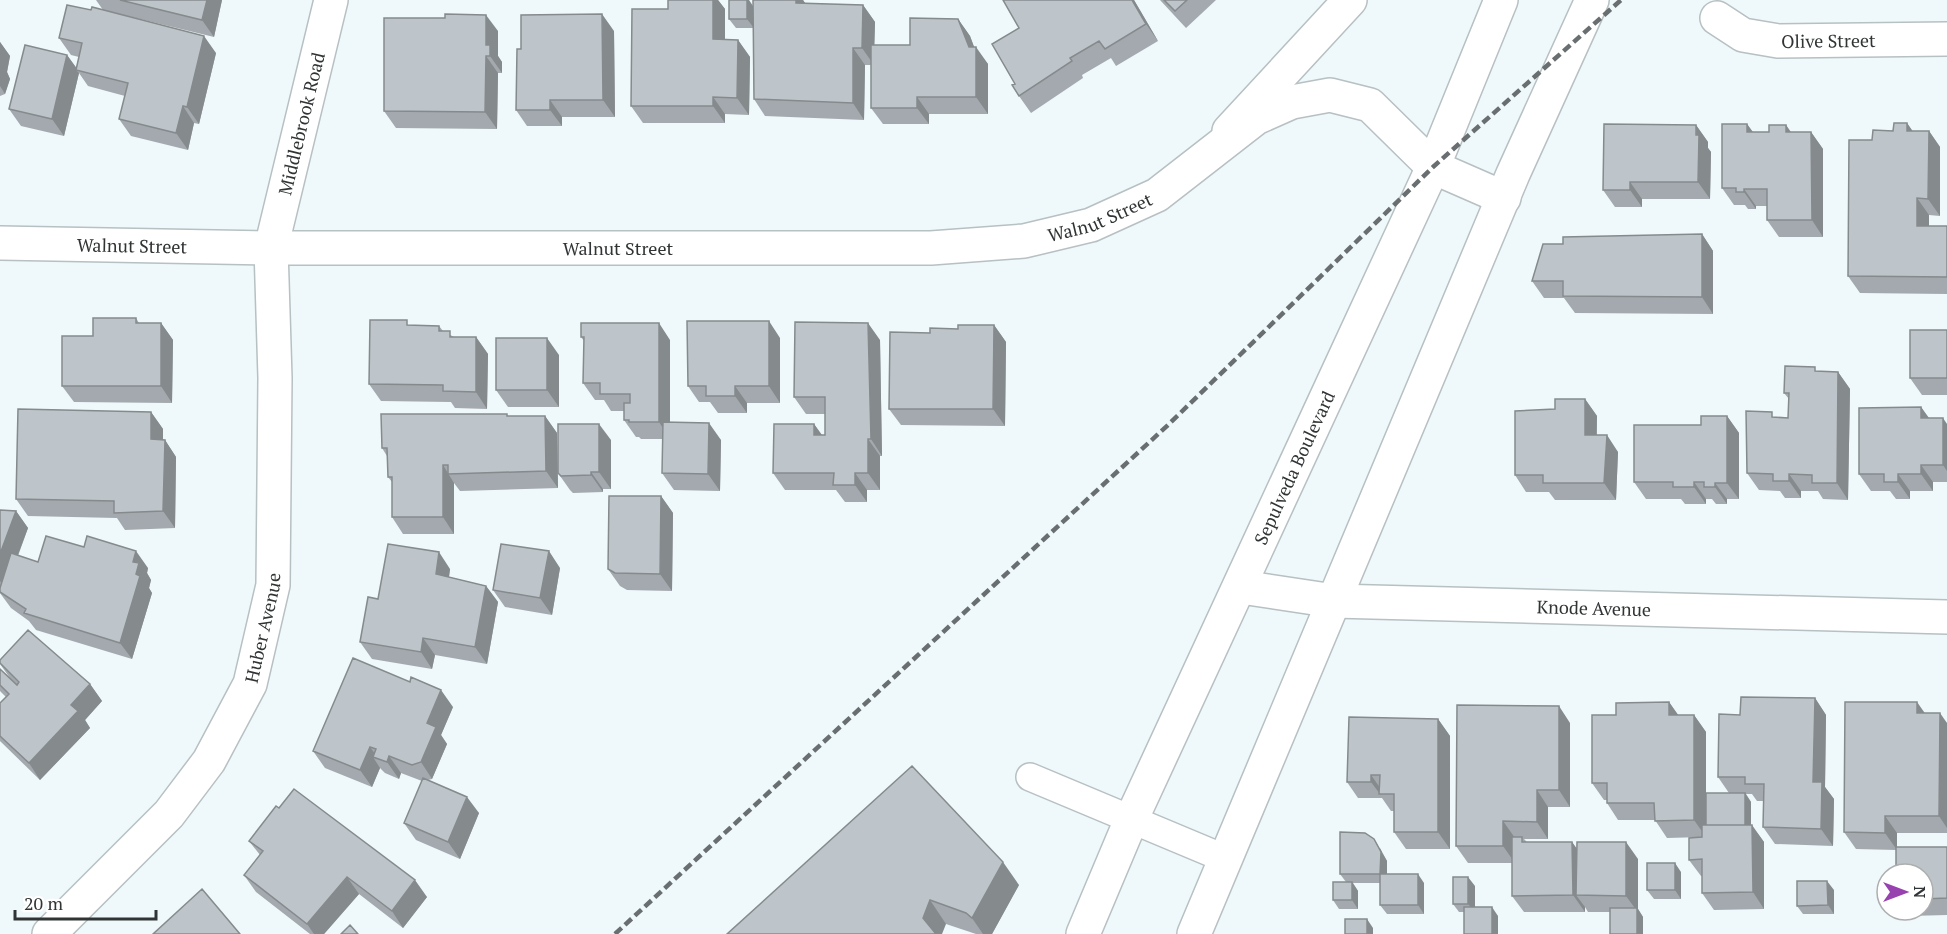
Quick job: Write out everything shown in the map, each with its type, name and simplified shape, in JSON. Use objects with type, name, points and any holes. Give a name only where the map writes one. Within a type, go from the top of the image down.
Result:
[{"type":"street","name":"Middlebrook Road","points":[[271,248],[331,0]]},
{"type":"street","name":"Walnut Street","points":[[1212,149],[1350,0]]},
{"type":"street","name":"Sepulveda Boulevard","points":[[1083,934],[1131,820],[1433,167],[1501,0]]},
{"type":"street","points":[[1194,934],[1504,198],[1592,0]]},
{"type":"street","name":"Olive Street","points":[[1716,18],[1743,35],[1778,41],[1947,39]]},
{"type":"street","name":"Walnut Street","points":[[0,243],[271,248],[931,248],[1024,241],[1091,225],[1156,195],[1212,149],[1256,118],[1292,102],[1330,95],[1370,105],[1433,167],[1504,198]]},
{"type":"street","name":"Huber Avenue","points":[[49,934],[169,814],[209,761],[250,684],[273,585],[274,378],[271,248]]},
{"type":"street","name":"Knode Avenue","points":[[1240,587],[1334,601],[1947,617]]},
{"type":"lane","points":[[1030,777],[1226,859]]},
{"type":"building","points":[[120,0],[207,0],[202,20]]},
{"type":"building","points":[[668,0],[713,0],[713,39],[738,40],[737,98],[713,97],[713,106],[631,106],[632,9],[668,9]]},
{"type":"building","points":[[729,0],[747,0],[747,19],[729,19]]},
{"type":"building","points":[[753,0],[796,0],[796,3],[863,5],[862,48],[853,48],[853,103],[754,99]]},
{"type":"building","points":[[1003,0],[1132,0],[1146,24],[1105,49],[1099,41],[1070,58],[1072,61],[1019,96],[1012,85],[1015,84],[992,44],[1019,28]]},
{"type":"building","points":[[1164,0],[1187,0],[1175,11]]},
{"type":"building","points":[[67,5],[91,10],[92,7],[204,36],[187,107],[183,106],[176,133],[119,119],[128,83],[76,70],[82,43],[59,38]]},
{"type":"building","points":[[445,14],[486,15],[486,45],[490,45],[490,56],[486,56],[485,112],[384,111],[384,18],[445,18]]},
{"type":"building","points":[[602,14],[603,100],[550,100],[550,110],[516,110],[517,49],[521,49],[521,15]]},
{"type":"building","points":[[910,18],[958,19],[969,47],[976,47],[976,97],[917,97],[917,108],[871,108],[871,45],[910,45]]},
{"type":"building","points":[[25,45],[67,55],[52,119],[9,109]]},
{"type":"building","points":[[1894,123],[1907,123],[1907,131],[1929,131],[1928,199],[1917,198],[1917,226],[1947,226],[1947,277],[1848,276],[1849,140],[1872,140],[1873,130],[1893,131]]},
{"type":"building","points":[[1604,124],[1696,125],[1696,135],[1699,135],[1698,182],[1630,182],[1630,190],[1603,190]]},
{"type":"building","points":[[1722,124],[1747,124],[1747,132],[1769,132],[1769,125],[1786,125],[1786,132],[1811,132],[1812,220],[1767,220],[1767,189],[1744,189],[1744,192],[1736,192],[1736,188],[1722,188]]},
{"type":"building","points":[[1702,234],[1702,297],[1563,296],[1563,281],[1532,281],[1543,244],[1563,244],[1563,237]]},
{"type":"building","points":[[93,318],[136,318],[136,323],[161,323],[161,386],[62,386],[62,336],[93,336]]},
{"type":"building","points":[[370,320],[407,320],[407,325],[439,326],[439,331],[450,331],[450,337],[476,337],[476,392],[443,391],[443,385],[369,384]]},
{"type":"building","points":[[687,321],[769,321],[769,386],[735,386],[735,396],[706,396],[706,386],[688,386]]},
{"type":"building","points":[[795,322],[868,323],[871,439],[868,439],[868,473],[855,473],[855,485],[833,485],[834,473],[773,473],[774,424],[814,424],[814,435],[825,435],[825,397],[794,397]]},
{"type":"building","points":[[581,323],[659,323],[659,422],[624,420],[624,403],[630,403],[630,394],[600,394],[600,383],[583,383],[584,337],[581,337]]},
{"type":"building","points":[[958,325],[994,325],[993,409],[889,409],[890,332],[930,333],[930,328],[958,329]]},
{"type":"building","points":[[1910,330],[1947,330],[1947,378],[1910,378]]},
{"type":"building","points":[[496,338],[547,338],[547,390],[496,390]]},
{"type":"building","points":[[1785,366],[1815,367],[1815,371],[1838,372],[1837,483],[1812,483],[1812,475],[1789,474],[1789,481],[1773,481],[1773,474],[1747,473],[1746,411],[1772,412],[1772,417],[1788,418],[1789,393],[1784,393]]},
{"type":"building","points":[[1555,399],[1585,399],[1585,435],[1607,435],[1604,483],[1543,483],[1543,475],[1515,475],[1515,411],[1555,409]]},
{"type":"building","points":[[1921,407],[1921,418],[1943,418],[1943,465],[1921,465],[1921,474],[1898,474],[1898,482],[1884,482],[1884,474],[1859,474],[1859,408]]},
{"type":"building","points":[[18,409],[151,412],[151,439],[165,440],[163,511],[114,513],[114,501],[16,499]]},
{"type":"building","points":[[381,414],[545,416],[546,471],[448,474],[448,465],[443,465],[443,517],[392,517],[392,477],[388,477],[387,448],[382,448]]},
{"type":"building","points":[[1701,416],[1727,416],[1727,483],[1715,483],[1715,487],[1704,487],[1704,482],[1694,482],[1694,487],[1673,487],[1673,482],[1634,482],[1634,425],[1701,425]]},
{"type":"building","points":[[663,422],[709,423],[708,474],[662,473]]},
{"type":"building","points":[[558,424],[599,424],[599,472],[591,472],[591,475],[561,476],[558,473]]},
{"type":"building","points":[[609,496],[661,496],[660,574],[615,573],[608,569]]},
{"type":"building","points":[[0,510],[16,511],[0,554]]},
{"type":"building","points":[[46,536],[84,547],[87,536],[136,551],[133,562],[139,563],[136,574],[140,576],[120,643],[24,613],[26,609],[0,592],[11,553],[38,562]]},
{"type":"building","points":[[388,544],[439,552],[436,574],[486,586],[475,647],[423,638],[421,652],[360,642],[368,597],[378,599]]},
{"type":"building","points":[[501,544],[549,551],[540,598],[493,590]]},
{"type":"building","points":[[28,630],[90,684],[71,705],[78,711],[29,763],[0,736],[0,703],[9,694],[0,685],[0,669],[17,685],[19,682],[0,663],[0,660]]},
{"type":"building","points":[[353,658],[410,682],[411,677],[441,690],[427,723],[436,727],[421,762],[412,765],[389,756],[387,762],[373,757],[376,749],[370,747],[360,770],[313,751]]},
{"type":"building","points":[[1741,697],[1815,698],[1813,782],[1822,782],[1821,829],[1763,827],[1764,784],[1745,784],[1745,777],[1718,777],[1719,714],[1740,715]]},
{"type":"building","points":[[1669,702],[1669,715],[1694,715],[1694,820],[1655,821],[1654,803],[1607,803],[1607,783],[1592,783],[1592,715],[1616,715],[1616,703]]},
{"type":"building","points":[[1845,702],[1917,702],[1917,713],[1940,713],[1939,816],[1885,816],[1885,833],[1844,832]]},
{"type":"building","points":[[1457,705],[1559,706],[1559,790],[1537,790],[1537,822],[1503,821],[1503,846],[1456,846]]},
{"type":"building","points":[[1349,717],[1438,719],[1438,832],[1394,832],[1394,794],[1379,794],[1380,775],[1371,775],[1371,782],[1347,782]]},
{"type":"building","points":[[912,766],[1003,862],[972,918],[966,913],[930,900],[923,918],[936,934],[727,934]]},
{"type":"building","points":[[423,778],[467,797],[448,842],[404,823]]},
{"type":"building","points":[[294,789],[415,880],[392,911],[347,877],[307,924],[244,875],[263,851],[249,841],[276,806],[279,808]]},
{"type":"building","points":[[1706,793],[1745,793],[1745,825],[1706,825]]},
{"type":"building","points":[[1702,825],[1752,825],[1753,892],[1702,893],[1702,859],[1689,860],[1689,838],[1702,837]]},
{"type":"building","points":[[1340,832],[1365,833],[1374,839],[1381,852],[1380,874],[1340,874]]},
{"type":"building","points":[[1512,837],[1522,837],[1522,842],[1572,842],[1573,895],[1512,896]]},
{"type":"building","points":[[1577,842],[1626,842],[1626,896],[1576,895]]},
{"type":"building","points":[[1896,847],[1947,847],[1947,898],[1935,898],[1935,862],[1896,862]]},
{"type":"building","points":[[1647,863],[1675,863],[1675,890],[1647,890]]},
{"type":"building","points":[[1380,874],[1418,874],[1418,905],[1380,905]]},
{"type":"building","points":[[1453,877],[1468,877],[1468,904],[1453,904]]},
{"type":"building","points":[[1797,881],[1827,881],[1828,905],[1797,906]]},
{"type":"building","points":[[1333,882],[1352,882],[1352,900],[1333,900]]},
{"type":"building","points":[[202,889],[240,934],[153,934]]},
{"type":"building","points":[[1464,907],[1492,907],[1492,934],[1464,934]]},
{"type":"building","points":[[1610,908],[1637,908],[1637,934],[1610,934]]},
{"type":"building","points":[[1345,919],[1367,919],[1367,934],[1345,934]]},
{"type":"building","points":[[350,925],[358,934],[341,934]]},
{"type":"railway","points":[[615,934],[1168,425],[1433,167],[1621,0]]}]
